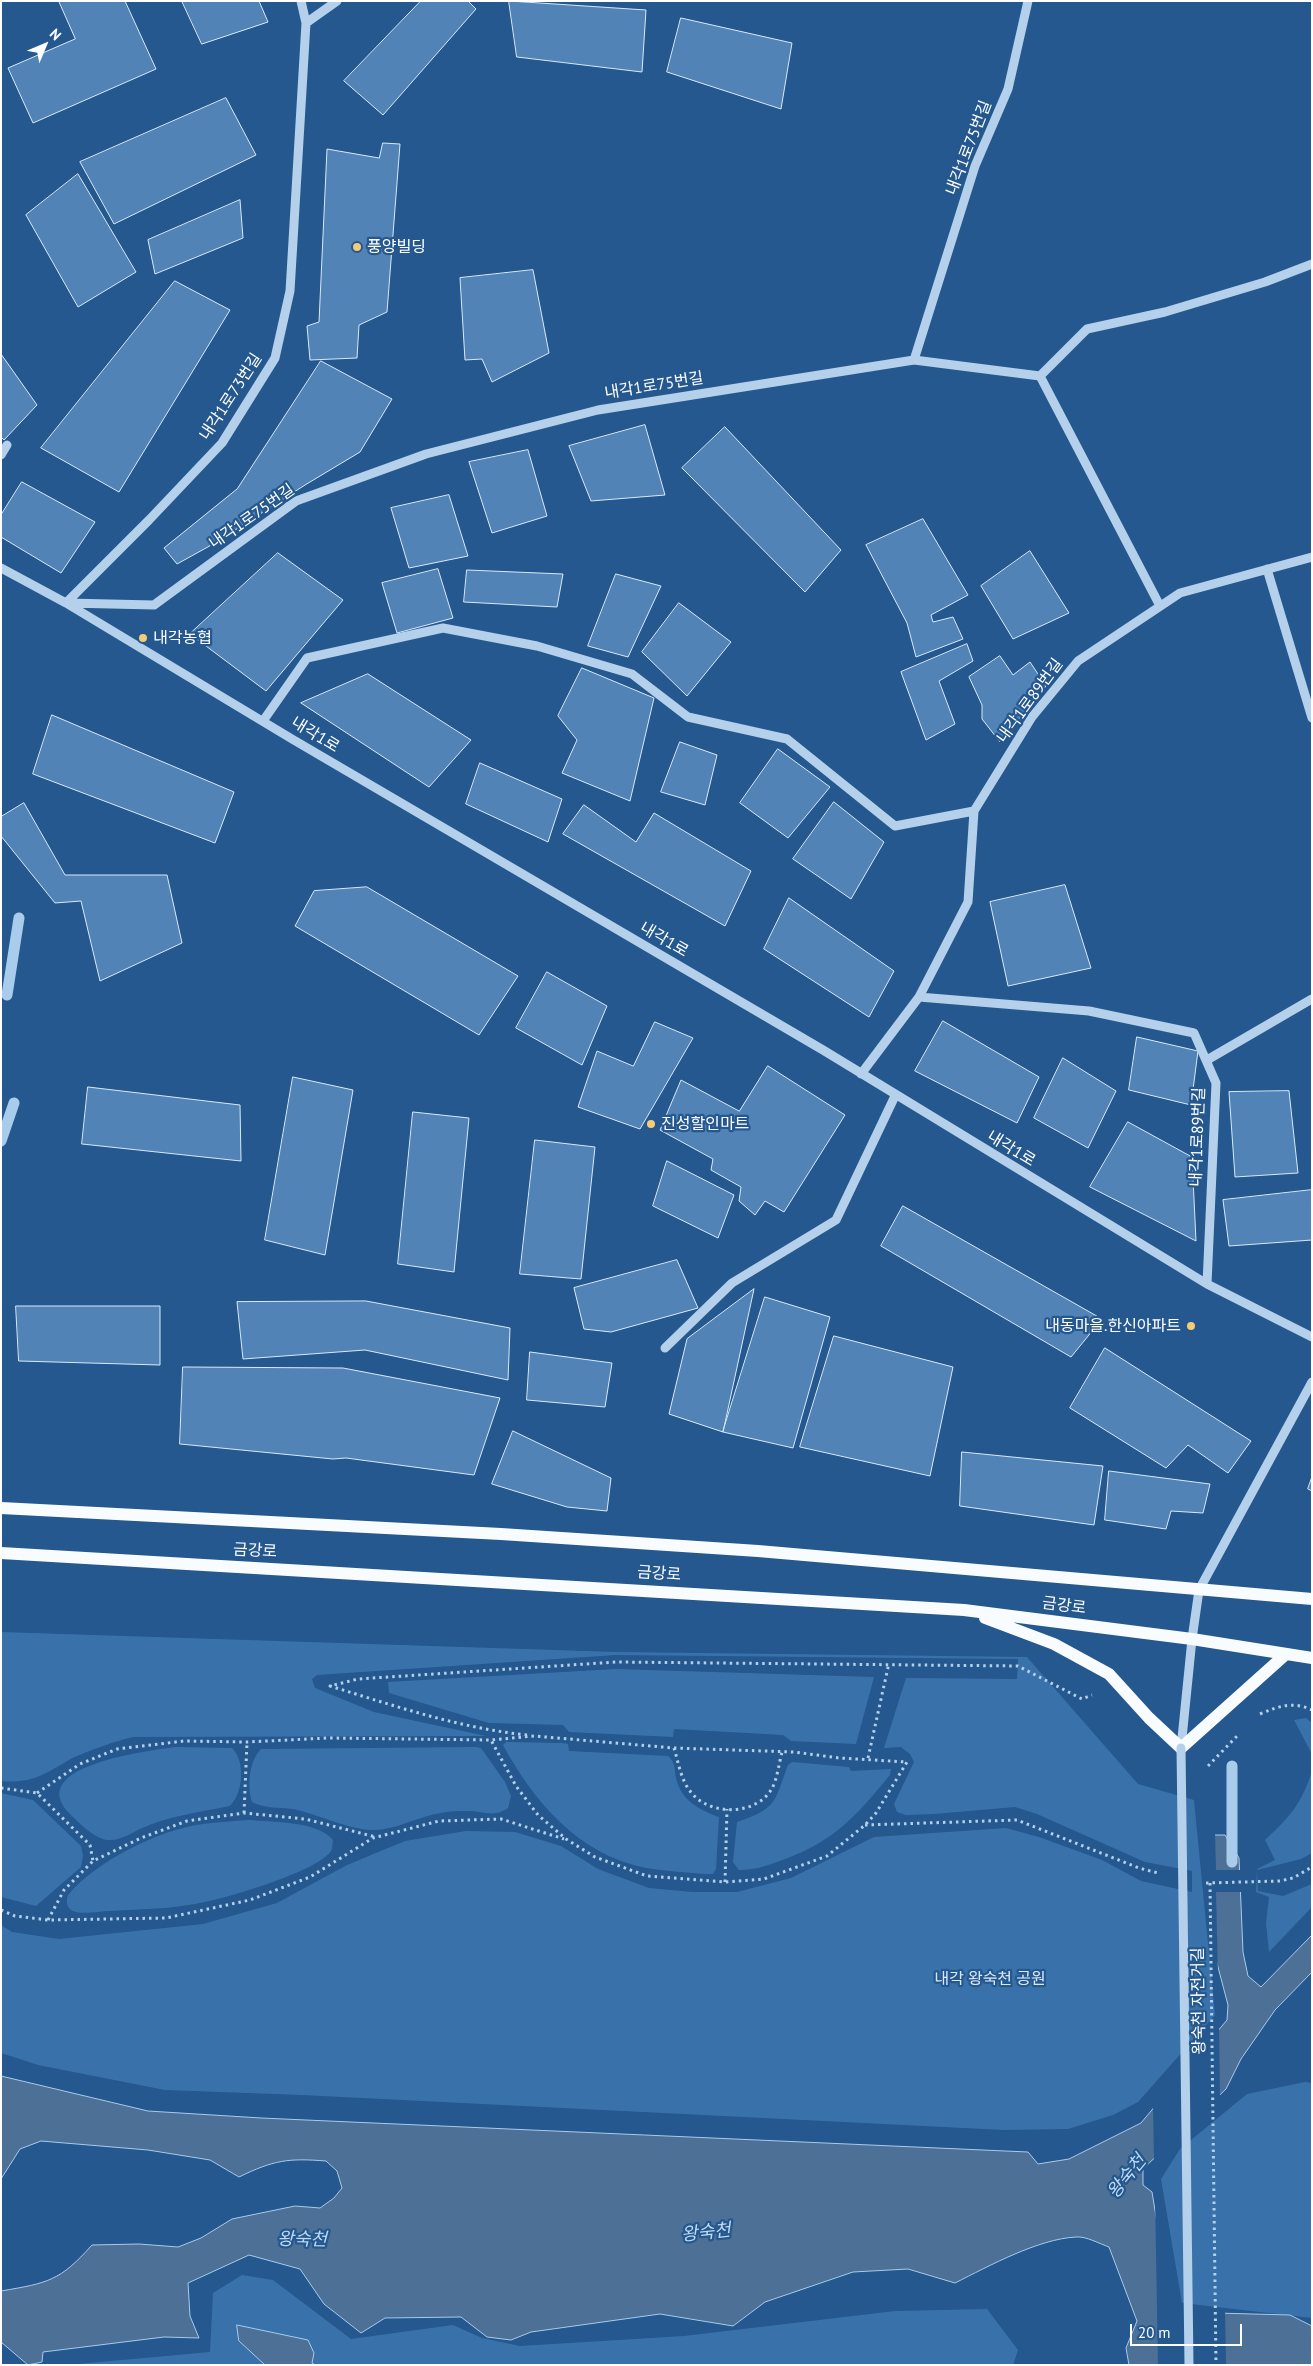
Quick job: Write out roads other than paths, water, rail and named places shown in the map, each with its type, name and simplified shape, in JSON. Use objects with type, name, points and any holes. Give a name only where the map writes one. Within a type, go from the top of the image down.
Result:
[{"type":"main road","name":"금강로","points":[[1,1508],[502,1534],[758,1551],[1312,1599]]},
{"type":"main road","name":"금강로","points":[[1,1553],[964,1610],[1192,1639],[1312,1658]]},
{"type":"main road","points":[[964,1610],[1054,1644],[1109,1674],[1149,1718],[1181,1748],[1286,1654]]},
{"type":"street","name":"내각1로73번길","points":[[66,603],[149,520],[222,442],[275,358],[290,291],[306,23],[301,1]]},
{"type":"street","points":[[306,23],[337,1]]},
{"type":"street","name":"내각1로75번길","points":[[66,603],[154,606],[296,501],[426,454],[598,410],[914,360],[975,166],[1008,89],[1028,1]]},
{"type":"street","points":[[1040,376],[1087,329],[1165,312],[1265,282],[1312,264]]},
{"type":"street","points":[[914,360],[1040,376]]},
{"type":"street","points":[[1040,376],[1160,606]]},
{"type":"street","points":[[1,455],[7,445]]},
{"type":"street","name":"내각1로89번길","points":[[861,1074],[919,997],[968,902],[974,811],[1032,717],[1078,661],[1180,593],[1312,557]]},
{"type":"street","name":"내각1로","points":[[1,568],[66,603],[861,1074],[1208,1284],[1312,1337]]},
{"type":"street","points":[[1267,569],[1312,718]]},
{"type":"street","points":[[263,721],[307,658],[443,628],[537,646],[632,674],[688,717],[787,739],[895,826],[974,811]]},
{"type":"street","name":"내각1로89번길","points":[[919,997],[1088,1011],[1194,1033],[1216,1083],[1208,1284]]},
{"type":"street","points":[[1207,1060],[1312,999]]},
{"type":"street","points":[[665,1348],[732,1283],[836,1220],[895,1096]]},
{"type":"street","points":[[1189,2365],[1181,1748],[1192,1639],[1199,1590],[1312,1382]]},
{"type":"water","name":"왕숙천","points":[[1212,1835],[1225,1835],[1239,1858],[1243,1952],[1248,1976],[1261,1987],[1312,1935],[1312,1972],[1275,2010],[1241,2059],[1226,2089],[1143,2169],[1143,2185],[1152,2192],[1160,2241],[1179,2312],[1290,2315],[1312,2326],[1312,2365],[1129,2365],[1126,2348],[1137,2321],[1109,2247],[1080,2237],[1061,2239],[1030,2248],[955,2283],[908,2269],[853,2272],[765,2302],[733,2326],[660,2314],[531,2332],[511,2340],[487,2337],[461,2317],[385,2318],[361,2333],[324,2304],[300,2269],[249,2255],[188,2283],[190,2316],[199,2338],[164,2337],[43,2352],[42,2362],[28,2365],[1,2342],[1,2291],[31,2286],[62,2273],[92,2245],[139,2244],[178,2247],[201,2238],[232,2219],[295,2206],[320,2208],[334,2198],[342,2188],[337,2171],[326,2161],[291,2160],[262,2167],[239,2177],[210,2160],[148,2150],[41,2141],[20,2149],[1,2179],[1,2076],[148,2111],[261,2118],[1028,2152],[1038,2164],[1069,2159],[1141,2123],[1227,2020],[1228,2005],[1214,1952]]},
{"type":"water","points":[[237,2325],[308,2340],[314,2353],[312,2363],[315,2365],[265,2365],[239,2341]]},
{"type":"waterway","points":[[7,995],[19,918]]},
{"type":"waterway","points":[[1,1141],[14,1103]]},
{"type":"waterway","points":[[1232,1766],[1232,1862]]},
{"type":"place","name":"풍양빌딩","points":[[357,247]]},
{"type":"place","name":"내각농협","points":[[143,638]]},
{"type":"place","name":"진성할인마트","points":[[651,1124]]},
{"type":"place","name":"내동마을.한신아파트","points":[[1191,1326]]},
{"type":"park label","name":"내각 왕숙천 공원","points":[[990,1979]]}]
